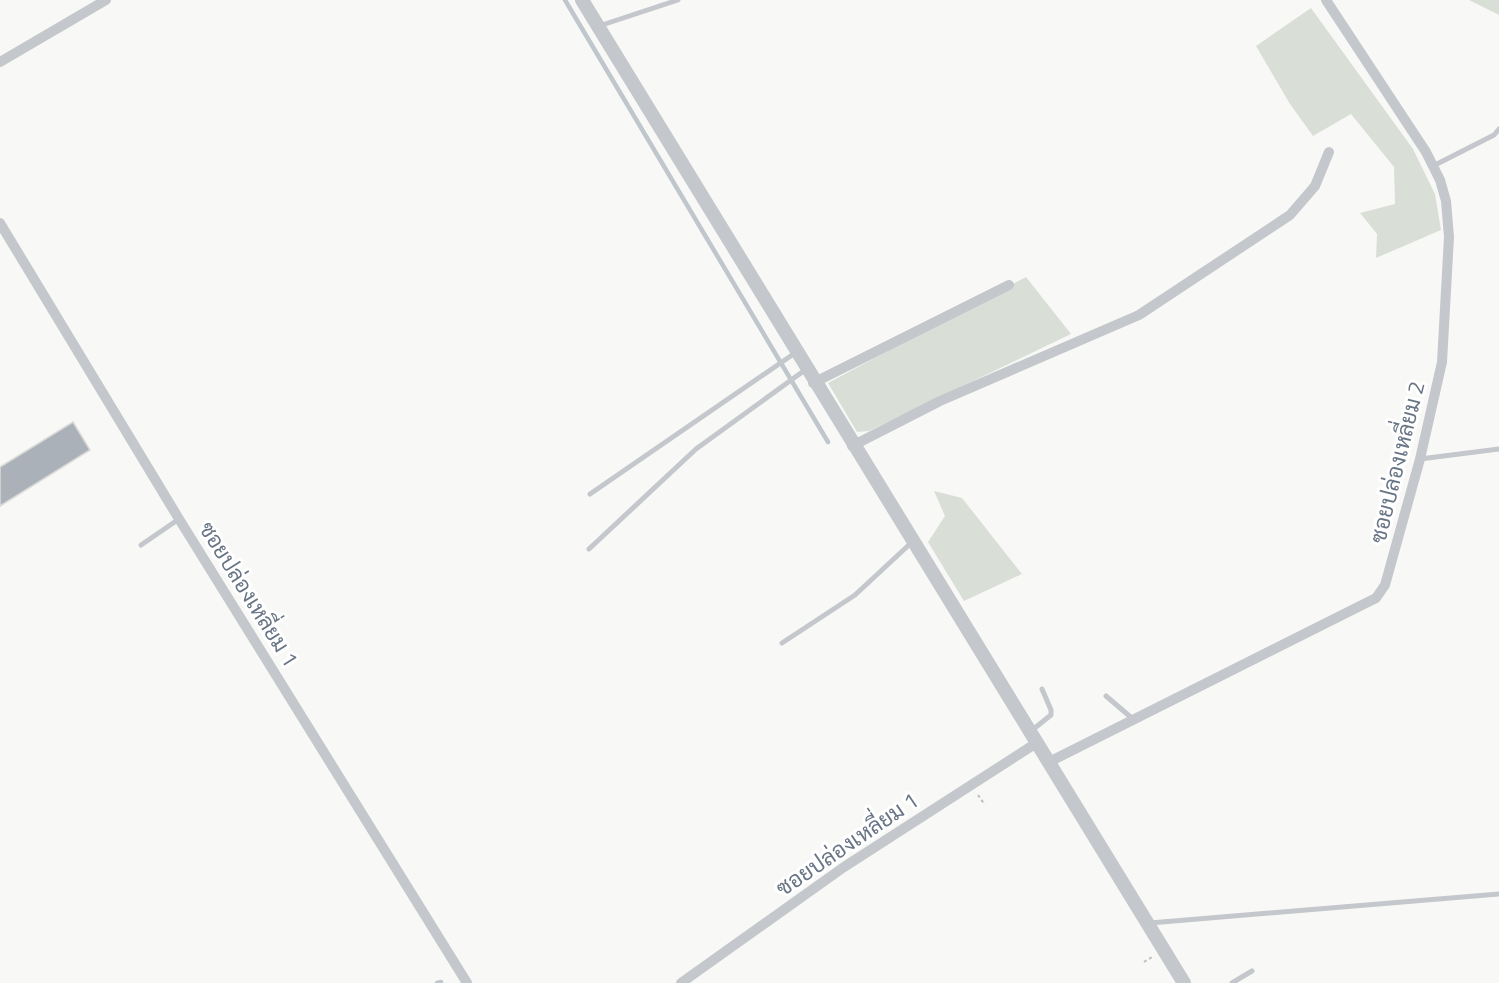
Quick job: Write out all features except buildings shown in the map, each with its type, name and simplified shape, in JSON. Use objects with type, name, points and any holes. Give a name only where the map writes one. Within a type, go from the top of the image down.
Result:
[{"type":"street","points":[[0,62],[106,0]]},
{"type":"street","points":[[582,0],[805,370],[1035,737],[1184,983]]},
{"type":"street","name":"ซอยปล่องเหลี่ยม 2","points":[[1049,762],[1376,598],[1385,585],[1420,459],[1442,362],[1449,237],[1447,210],[1440,180],[1433,166],[1326,0]]},
{"type":"street","points":[[852,446],[940,401],[1139,315],[1290,215],[1315,186],[1329,152]]},
{"type":"street","name":"ซอยปล่องเหลี่ยม 1","points":[[0,223],[179,519],[467,983]]},
{"type":"street","points":[[813,383],[1009,285]]},
{"type":"street","name":"ซอยปล่องเหลี่ยม 1","points":[[688,981],[844,867],[1035,737]]},
{"type":"lane","points":[[598,26],[678,0]]},
{"type":"lane","points":[[1433,166],[1494,135],[1499,129]]},
{"type":"lane","points":[[590,495],[795,353]]},
{"type":"lane","points":[[589,549],[696,449],[805,370]]},
{"type":"lane","points":[[1420,459],[1499,449]]},
{"type":"lane","points":[[141,545],[179,519]]},
{"type":"lane","points":[[782,643],[855,595],[912,542]]},
{"type":"lane","points":[[1035,737],[1051,715],[1052,710],[1042,689]]},
{"type":"lane","points":[[1106,696],[1133,719]]},
{"type":"lane","points":[[1149,923],[1499,894]]},
{"type":"lane","points":[[1232,983],[1252,971]]},
{"type":"shaded area","points":[[1469,0],[1499,0],[1499,15]]},
{"type":"shaded area","points":[[1311,8],[1413,149],[1435,194],[1441,230],[1376,258],[1377,234],[1360,213],[1395,204],[1394,167],[1351,114],[1313,136],[1290,104],[1256,46]]},
{"type":"shaded area","points":[[1026,277],[1071,334],[869,431],[857,432],[828,383]]},
{"type":"shaded area","points":[[934,491],[962,498],[1022,574],[964,601],[928,542],[945,516]]},
{"type":"waterway","points":[[565,0],[828,442]]},
{"type":"waterway","points":[[437,983],[441,982]]}]
